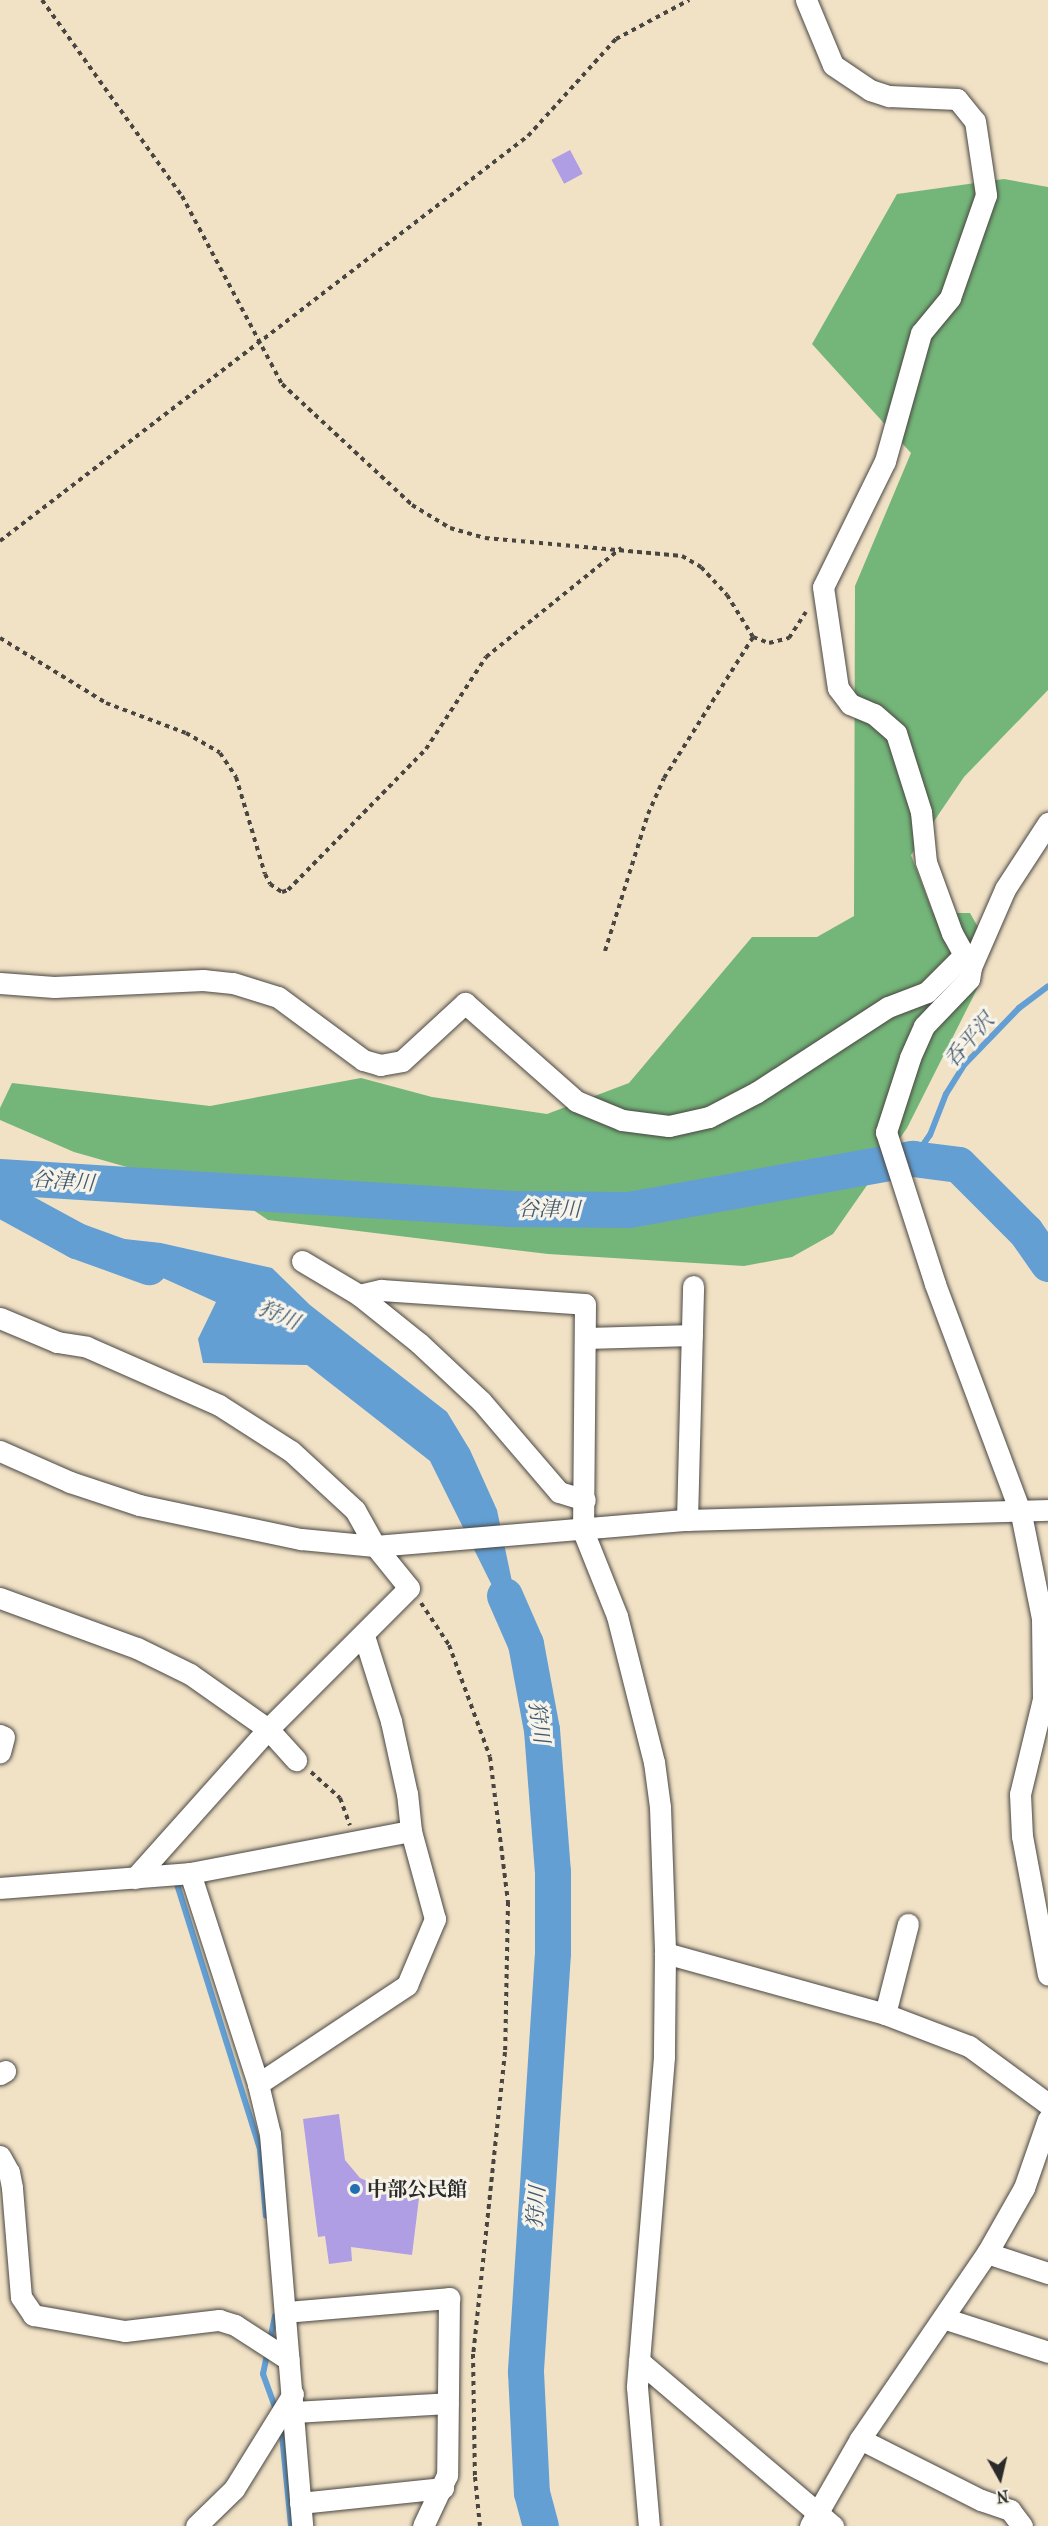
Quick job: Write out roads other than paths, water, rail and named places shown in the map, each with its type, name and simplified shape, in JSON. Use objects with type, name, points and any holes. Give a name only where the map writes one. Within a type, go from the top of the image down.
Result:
[{"type":"street","points":[[806,0],[832,65],[870,90],[889,96],[957,99],[975,121],[986,195],[950,298],[921,333],[885,461],[823,587],[838,688],[850,704],[874,714],[896,733],[921,812],[926,862],[952,933],[969,960],[969,979],[924,1026],[910,1058],[886,1132],[935,1284],[1021,1514],[1042,1618],[1045,1662],[1043,1699],[1020,1794],[1022,1836],[1048,1975]]},
{"type":"street","points":[[0,982],[54,987],[203,980],[233,983],[278,997],[363,1060],[380,1065],[402,1061],[465,1003],[576,1101],[622,1120],[669,1126],[709,1117],[757,1092],[888,1007],[927,992],[969,960],[1005,890],[1048,824]]},
{"type":"street","points":[[302,1261],[359,1295],[449,1368],[559,1492],[585,1500]]},
{"type":"street","points":[[687,1520],[693,1287]]},
{"type":"street","points":[[359,1295],[381,1290],[585,1304],[587,1338],[585,1500],[582,1531],[617,1616],[654,1762],[660,1807],[665,1953],[664,2056],[639,2361],[641,2463],[649,2526]]},
{"type":"street","points":[[0,1317],[57,1342],[87,1347],[219,1405],[291,1451],[355,1510],[375,1546],[409,1588],[364,1636],[268,1729],[135,1878]]},
{"type":"street","points":[[587,1338],[692,1335]]},
{"type":"street","points":[[0,1451],[70,1482],[139,1505],[290,1537],[375,1546],[582,1531],[687,1520],[1021,1514],[1048,1510]]},
{"type":"street","points":[[0,1598],[28,1605],[179,1669],[268,1729],[296,1760]]},
{"type":"street","points":[[258,2084],[407,1985],[435,1919],[411,1831],[407,1794],[391,1721],[364,1636]]},
{"type":"street","points":[[0,1735],[4,1737],[0,1752]]},
{"type":"street","points":[[0,1888],[190,1873],[411,1831]]},
{"type":"street","points":[[190,1873],[258,2084],[270,2134],[294,2403],[302,2526]]},
{"type":"street","points":[[885,2014],[908,1924]]},
{"type":"street","points":[[665,1953],[885,2014],[969,2046],[1048,2104]]},
{"type":"street","points":[[639,2361],[820,2522],[860,2439],[987,2253],[1024,2188],[1048,2119]]},
{"type":"street","points":[[0,2157],[9,2172],[12,2188],[21,2297],[33,2315],[125,2331],[219,2320],[235,2325],[289,2360]]},
{"type":"street","points":[[987,2253],[1048,2273]]},
{"type":"street","points":[[286,2312],[448,2298],[447,2475],[443,2488],[423,2526]]},
{"type":"street","points":[[943,2318],[1048,2352]]},
{"type":"street","points":[[294,2403],[448,2403]]},
{"type":"street","points":[[196,2526],[234,2489],[294,2403]]},
{"type":"street","points":[[860,2439],[981,2500],[1010,2510],[1022,2526]]},
{"type":"street","points":[[300,2503],[443,2488]]},
{"type":"water","points":[[61,1232],[161,1243],[272,1268],[310,1305],[447,1412],[470,1450],[497,1510],[528,1658],[430,1461],[307,1365],[203,1363],[198,1339],[216,1302]]},
{"type":"waterway","name":"呑平沢","points":[[913,1159],[930,1135],[946,1094],[965,1064],[1019,1008],[1048,986]]},
{"type":"waterway","name":"谷津川","points":[[0,1177],[512,1209],[629,1210],[913,1159],[959,1165],[1026,1232],[1048,1264]]},
{"type":"waterway","name":"狩川","points":[[0,1199],[77,1241],[149,1267]]},
{"type":"waterway","name":"狩川","points":[[505,1596],[526,1644],[542,1730],[553,1872],[553,1953],[526,2372],[532,2493],[541,2526]]},
{"type":"waterway","points":[[176,1881],[260,2149],[266,2216]]},
{"type":"waterway","points":[[275,2316],[263,2374],[276,2410]]},
{"type":"waterway","points":[[281,2425],[291,2526]]},
{"type":"place","name":"中部公民館","points":[[355,2189]]}]
